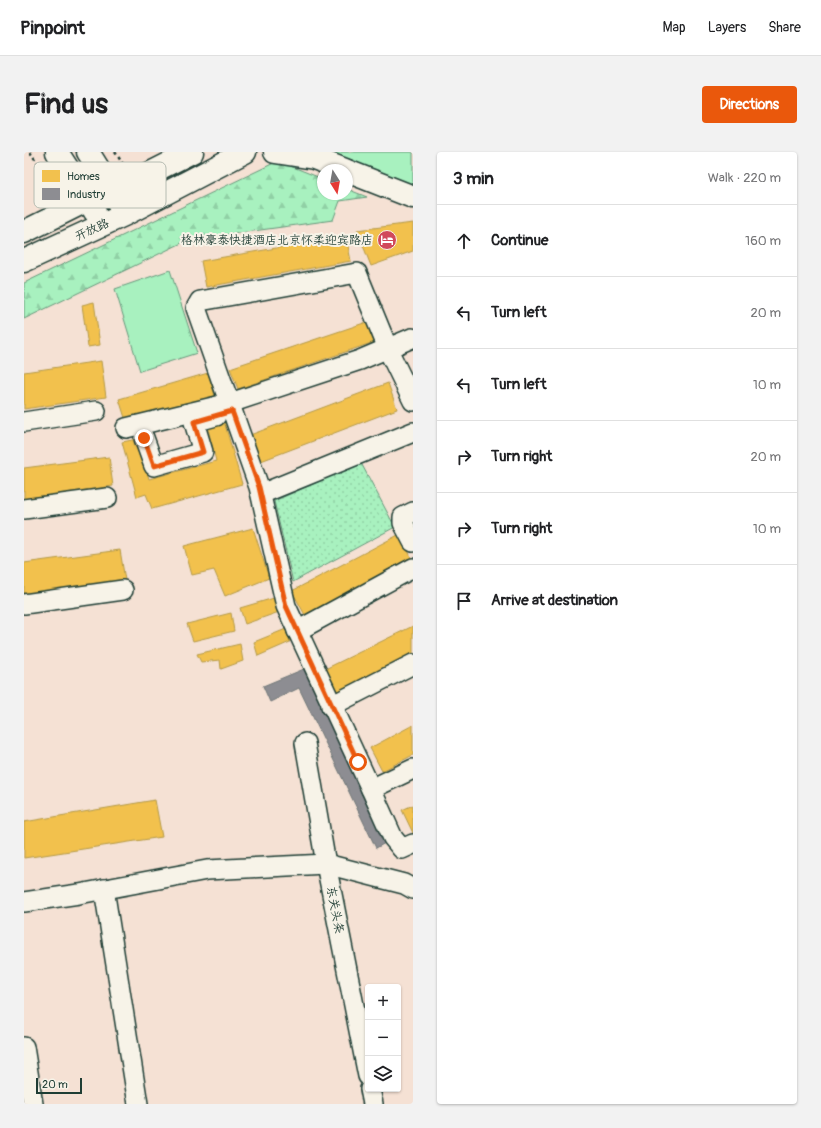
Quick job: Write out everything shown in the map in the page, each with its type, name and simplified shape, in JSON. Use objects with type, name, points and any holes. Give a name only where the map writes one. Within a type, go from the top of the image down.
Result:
[{"type":"main road","points":[[57,152],[61,162]]},
{"type":"main road","points":[[88,152],[94,162]]},
{"type":"main road","points":[[166,165],[192,152]]},
{"type":"main road","name":"开放路","points":[[166,193],[245,152]]},
{"type":"main road","points":[[275,152],[314,158],[330,164]]},
{"type":"main road","points":[[353,173],[413,197]]},
{"type":"main road","points":[[24,232],[71,208]]},
{"type":"main road","points":[[83,208],[101,225]]},
{"type":"main road","points":[[121,208],[124,215]]},
{"type":"main road","name":"开放路","points":[[24,261],[137,208]]},
{"type":"street","points":[[413,401],[388,348],[357,273],[200,301],[196,308],[261,494],[286,606],[392,838],[402,849],[413,844]]},
{"type":"street","points":[[144,438],[154,466],[203,452],[194,422],[360,360],[412,338]]},
{"type":"street","points":[[126,428],[231,407]]},
{"type":"street","points":[[24,422],[96,411]]},
{"type":"street","points":[[261,494],[413,432]]},
{"type":"street","points":[[24,509],[107,498]]},
{"type":"street","points":[[413,512],[404,517],[403,523],[413,542]]},
{"type":"street","points":[[297,631],[413,568]]},
{"type":"street","points":[[24,604],[123,590]]},
{"type":"street","points":[[331,706],[413,664]]},
{"type":"street","name":"东关头条","points":[[305,743],[326,864],[365,1061]]},
{"type":"street","points":[[371,790],[413,769]]},
{"type":"street","points":[[24,902],[207,870],[326,864],[410,884]]},
{"type":"street","points":[[104,889],[138,1104]]},
{"type":"street","points":[[24,1047],[26,1077],[33,1104]]},
{"type":"street","points":[[371,1092],[374,1104]]},
{"type":"path","points":[[30,152],[39,162]]},
{"type":"green space","points":[[324,152],[413,152],[413,187]]},
{"type":"green space","points":[[278,161],[317,177],[317,200],[347,200],[340,201],[333,220],[188,240],[24,319],[24,283]]},
{"type":"green space","points":[[353,191],[367,197],[353,199]]},
{"type":"green space","points":[[170,270],[197,353],[140,371],[115,289]]},
{"type":"green space","points":[[361,463],[395,527],[293,582],[274,501]]},
{"type":"building: Homes","name":"格林豪泰快捷酒店北京怀柔迎宾路店","points":[[413,223],[413,251],[371,266],[357,230]]},
{"type":"building: Homes","points":[[346,236],[351,261],[206,287],[201,261]]},
{"type":"building: Homes","points":[[94,302],[100,345],[88,347],[82,305]]},
{"type":"building: Homes","points":[[370,321],[377,341],[238,389],[230,368]]},
{"type":"building: Homes","points":[[101,361],[106,397],[24,409],[24,372]]},
{"type":"building: Homes","points":[[208,373],[215,396],[126,421],[119,399]]},
{"type":"building: Homes","points":[[388,383],[397,409],[261,461],[250,435]]},
{"type":"building: Homes","points":[[224,421],[242,484],[152,509],[146,494],[137,497],[122,442],[137,439],[149,479],[216,461],[207,425]]},
{"type":"building: Homes","points":[[109,457],[113,486],[24,499],[24,468]]},
{"type":"building: Homes","points":[[253,528],[269,578],[225,596],[214,570],[192,575],[184,546]]},
{"type":"building: Homes","points":[[400,534],[412,559],[305,615],[292,591]]},
{"type":"building: Homes","points":[[120,550],[125,580],[24,594],[24,563]]},
{"type":"building: Homes","points":[[274,598],[279,612],[245,624],[240,608]]},
{"type":"building: Homes","points":[[231,613],[234,631],[193,641],[187,624]]},
{"type":"building: Homes","points":[[413,626],[413,656],[338,693],[323,670]]},
{"type":"building: Homes","points":[[286,629],[290,642],[258,656],[254,642]]},
{"type":"building: Homes","points":[[240,644],[243,661],[221,669],[220,660],[201,662],[197,654]]},
{"type":"building: Homes","points":[[413,725],[413,755],[382,771],[370,748]]},
{"type":"building: Homes","points":[[155,800],[162,837],[24,858],[24,822]]},
{"type":"building: Homes","points":[[413,805],[413,833],[402,810]]},
{"type":"building: Industry","points":[[304,669],[387,842],[376,848],[299,688],[270,702],[263,686]]},
{"type":"place","name":"格林豪泰快捷酒店北京怀柔迎宾路店","points":[[387,240]]},
{"type":"route","points":[[144,438],[154,466],[203,452],[194,422],[232,411],[259,487],[286,606],[358,762]]}]
